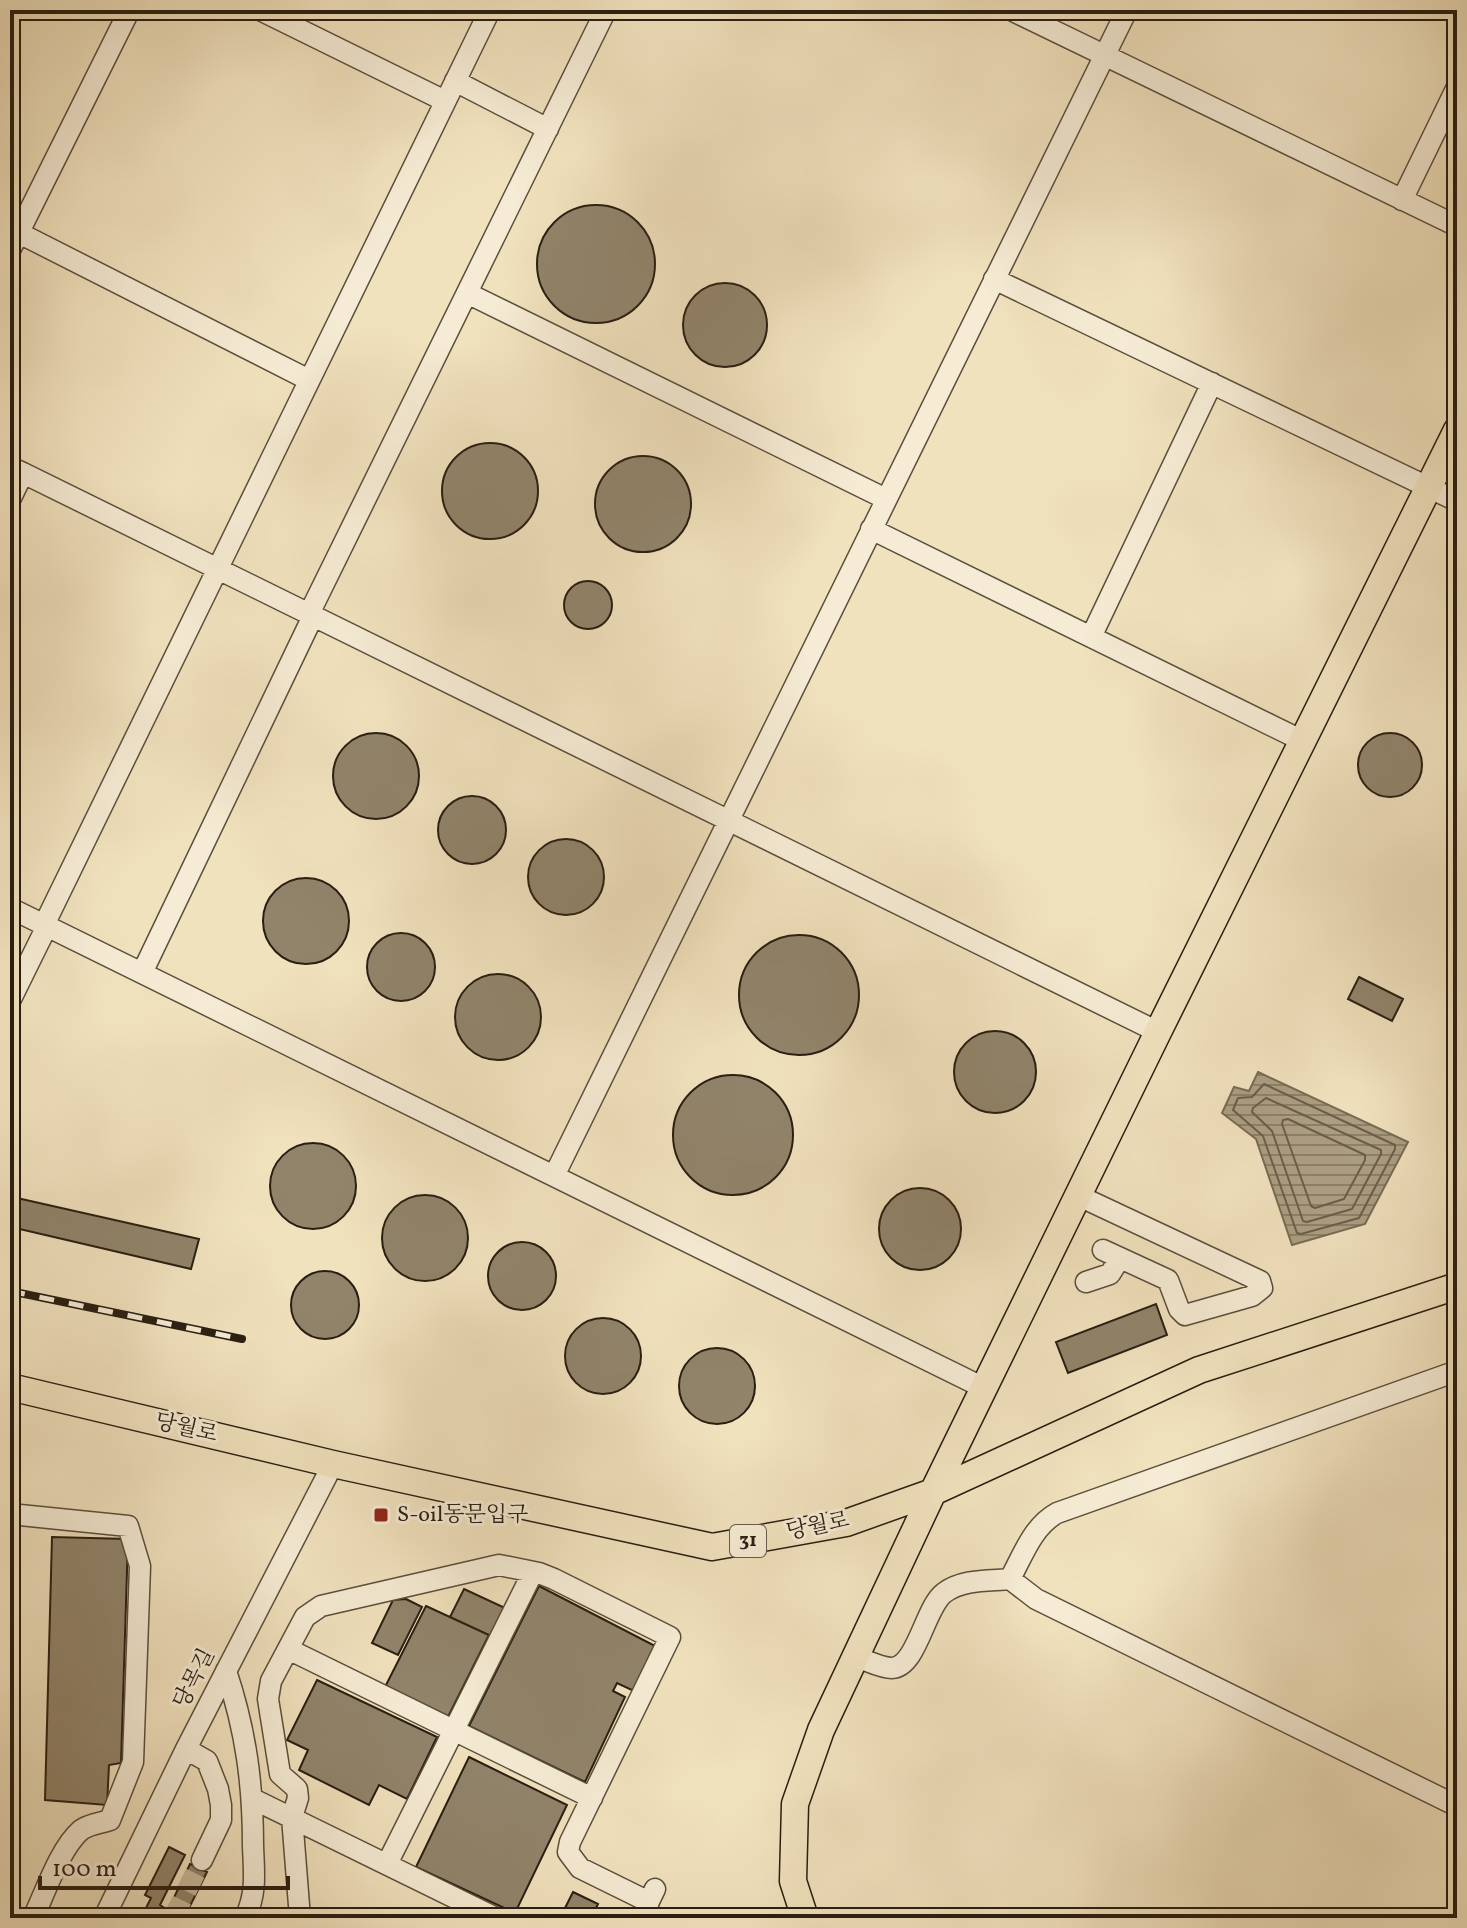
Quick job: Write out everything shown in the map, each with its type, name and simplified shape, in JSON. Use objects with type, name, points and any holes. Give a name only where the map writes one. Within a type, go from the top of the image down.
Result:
[{"type":"main road","points":[[805,1918],[793,1881],[795,1804],[821,1730],[933,1492],[1158,1032],[1457,430]]},
{"type":"main road","name":"당월로","points":[[10,1387],[333,1464],[712,1547],[846,1523],[933,1492],[1199,1370],[1457,1286]]},
{"type":"street","points":[[260,10],[445,101]]},
{"type":"street","points":[[10,1001],[490,10]]},
{"type":"street","points":[[142,973],[311,615],[606,10]]},
{"type":"street","points":[[1011,10],[1457,226]]},
{"type":"street","points":[[554,1176],[1127,10]]},
{"type":"street","points":[[128,13],[14,242],[309,380]]},
{"type":"street","points":[[455,81],[548,129]]},
{"type":"street","points":[[1402,200],[1457,87]]},
{"type":"street","points":[[994,279],[1457,501]]},
{"type":"street","points":[[467,293],[886,499]]},
{"type":"street","points":[[1091,637],[1212,383]]},
{"type":"street","points":[[10,500],[16,470],[1158,1032]]},
{"type":"street","points":[[871,529],[1303,741]]},
{"type":"street","points":[[10,908],[986,1389]]},
{"type":"street","points":[[1079,1196],[1260,1281],[1262,1288],[1252,1296],[1185,1315],[1179,1309],[1168,1280],[1112,1254],[1110,1274],[1086,1282]]},
{"type":"street","points":[[1010,1579],[1036,1530],[1045,1519],[1057,1513],[1457,1371]]},
{"type":"street","name":"당목길","points":[[104,1918],[186,1749],[333,1464]]},
{"type":"street","points":[[10,1514],[128,1526],[140,1566],[133,1762],[110,1820],[79,1832],[66,1850],[33,1918]]},
{"type":"street","points":[[300,1918],[292,1817],[298,1798],[297,1789],[280,1774],[268,1699],[271,1681],[305,1617],[321,1606],[499,1565],[533,1572],[670,1637],[570,1842],[568,1852],[580,1868],[648,1903]]},
{"type":"street","points":[[387,1864],[533,1572]]},
{"type":"street","points":[[856,1657],[891,1668],[902,1664],[910,1655],[936,1601],[945,1592],[970,1582],[1010,1579],[1036,1599],[1457,1806]]},
{"type":"street","points":[[288,1649],[592,1798]]},
{"type":"street","points":[[226,1671],[238,1707],[253,1799],[254,1899],[245,1918]]},
{"type":"street","points":[[186,1749],[207,1761],[216,1781],[221,1805],[221,1820],[202,1860]]},
{"type":"street","points":[[253,1799],[496,1918]]},
{"type":"water","points":[[1258,1072],[1408,1142],[1365,1224],[1292,1245],[1256,1139],[1222,1113],[1234,1087],[1249,1091]]},
{"type":"building","points":[[596,205],[619,209],[638,222],[651,241],[655,264],[651,287],[638,306],[619,319],[596,323],[573,319],[554,306],[541,287],[537,264],[541,241],[554,222],[573,209]]},
{"type":"building","points":[[725,283],[748,290],[760,302],[767,325],[760,348],[748,360],[725,367],[702,360],[690,348],[683,325],[690,302],[702,290]]},
{"type":"building","points":[[481,443],[499,443],[517,451],[530,464],[538,482],[535,510],[517,531],[499,539],[481,539],[463,531],[450,518],[442,500],[442,482],[450,464],[463,451]]},
{"type":"building","points":[[634,456],[652,456],[670,464],[683,477],[691,495],[688,523],[670,544],[652,552],[634,552],[616,544],[603,531],[595,513],[595,495],[603,477],[616,464]]},
{"type":"building","points":[[588,581],[605,588],[612,605],[605,622],[588,629],[571,622],[564,605],[571,588]]},
{"type":"building","points":[[376,733],[400,740],[412,752],[419,776],[412,800],[400,812],[376,819],[352,812],[340,800],[333,776],[340,752],[352,740]]},
{"type":"building","points":[[1390,733],[1408,739],[1416,747],[1422,765],[1416,783],[1408,791],[1390,797],[1372,791],[1364,783],[1358,765],[1364,747],[1372,739]]},
{"type":"building","points":[[472,796],[496,806],[506,830],[496,854],[472,864],[448,854],[438,830],[448,806]]},
{"type":"building","points":[[559,839],[573,839],[587,845],[598,856],[604,877],[601,892],[593,904],[573,915],[559,915],[545,909],[534,898],[528,884],[528,870],[534,856],[545,845]]},
{"type":"building","points":[[306,878],[330,885],[342,897],[349,921],[342,945],[330,957],[306,964],[282,957],[270,945],[263,921],[270,897],[282,885]]},
{"type":"building","points":[[401,933],[425,943],[435,967],[425,991],[401,1001],[377,991],[367,967],[377,943]]},
{"type":"building","points":[[799,935],[822,939],[842,952],[855,972],[859,995],[855,1018],[842,1038],[822,1051],[799,1055],[776,1051],[756,1038],[743,1018],[739,995],[743,972],[756,952],[776,939]]},
{"type":"building","points":[[498,974],[522,981],[534,993],[541,1017],[534,1041],[522,1053],[498,1060],[474,1053],[462,1041],[455,1017],[462,993],[474,981]]},
{"type":"building","points":[[1359,977],[1403,999],[1392,1021],[1348,999]]},
{"type":"building","points":[[995,1031],[1011,1034],[1024,1043],[1033,1056],[1036,1072],[1033,1088],[1024,1101],[1011,1110],[995,1113],[979,1110],[966,1101],[957,1088],[954,1072],[957,1056],[966,1043],[979,1034]]},
{"type":"building","points":[[733,1075],[756,1079],[776,1092],[789,1112],[793,1135],[789,1158],[776,1178],[756,1191],[733,1195],[710,1191],[690,1178],[677,1158],[673,1135],[677,1112],[690,1092],[710,1079]]},
{"type":"building","points":[[313,1143],[337,1150],[349,1162],[356,1186],[349,1210],[337,1222],[313,1229],[289,1222],[277,1210],[270,1186],[277,1162],[289,1150]]},
{"type":"building","points":[[920,1188],[936,1191],[949,1200],[958,1213],[961,1229],[958,1245],[949,1258],[936,1267],[920,1270],[904,1267],[891,1258],[882,1245],[879,1229],[882,1213],[891,1200],[904,1191]]},
{"type":"building","points":[[425,1195],[449,1202],[461,1214],[468,1238],[461,1262],[449,1274],[425,1281],[401,1274],[389,1262],[382,1238],[389,1214],[401,1202]]},
{"type":"building","points":[[17,1198],[199,1239],[191,1269],[11,1227]]},
{"type":"building","points":[[522,1242],[546,1252],[556,1276],[546,1300],[522,1310],[498,1300],[488,1276],[498,1252]]},
{"type":"building","points":[[325,1271],[338,1273],[349,1281],[357,1292],[357,1318],[349,1329],[338,1337],[325,1339],[312,1337],[301,1329],[293,1318],[291,1305],[293,1292],[301,1281],[312,1273]]},
{"type":"building","points":[[1156,1304],[1167,1335],[1068,1373],[1056,1342]]},
{"type":"building","points":[[596,1318],[610,1318],[624,1324],[635,1335],[641,1356],[638,1371],[630,1383],[610,1394],[596,1394],[582,1388],[571,1377],[565,1363],[565,1349],[571,1335],[582,1324]]},
{"type":"building","points":[[710,1348],[724,1348],[738,1354],[749,1365],[755,1386],[752,1401],[744,1413],[724,1424],[710,1424],[696,1418],[685,1407],[679,1393],[679,1379],[685,1365],[696,1354]]},
{"type":"building","points":[[52,1537],[128,1539],[121,1763],[109,1765],[107,1805],[45,1800]]},
{"type":"building","points":[[539,1586],[657,1647],[636,1692],[617,1683],[613,1691],[625,1697],[585,1782],[469,1726]]},
{"type":"building","points":[[464,1589],[505,1608],[491,1636],[450,1617]]},
{"type":"building","points":[[406,1599],[422,1607],[398,1655],[372,1643],[393,1600]]},
{"type":"building","points":[[426,1606],[489,1635],[448,1717],[385,1687]]},
{"type":"building","points":[[317,1680],[437,1737],[407,1799],[379,1785],[369,1805],[299,1770],[308,1750],[287,1740]]},
{"type":"building","points":[[469,1757],[567,1805],[515,1913],[416,1867]]},
{"type":"building","points":[[169,1847],[185,1855],[160,1905],[180,1918],[141,1918],[151,1898],[145,1895]]},
{"type":"building","points":[[190,1864],[207,1872],[184,1918],[180,1918],[167,1912]]},
{"type":"building","points":[[573,1892],[598,1904],[591,1918],[560,1918]]},
{"type":"tunnel","points":[[173,1918],[202,1860]]},
{"type":"railway","points":[[10,1291],[242,1339]]},
{"type":"place","name":"S-oil동문입구","points":[[381,1515]]}]
